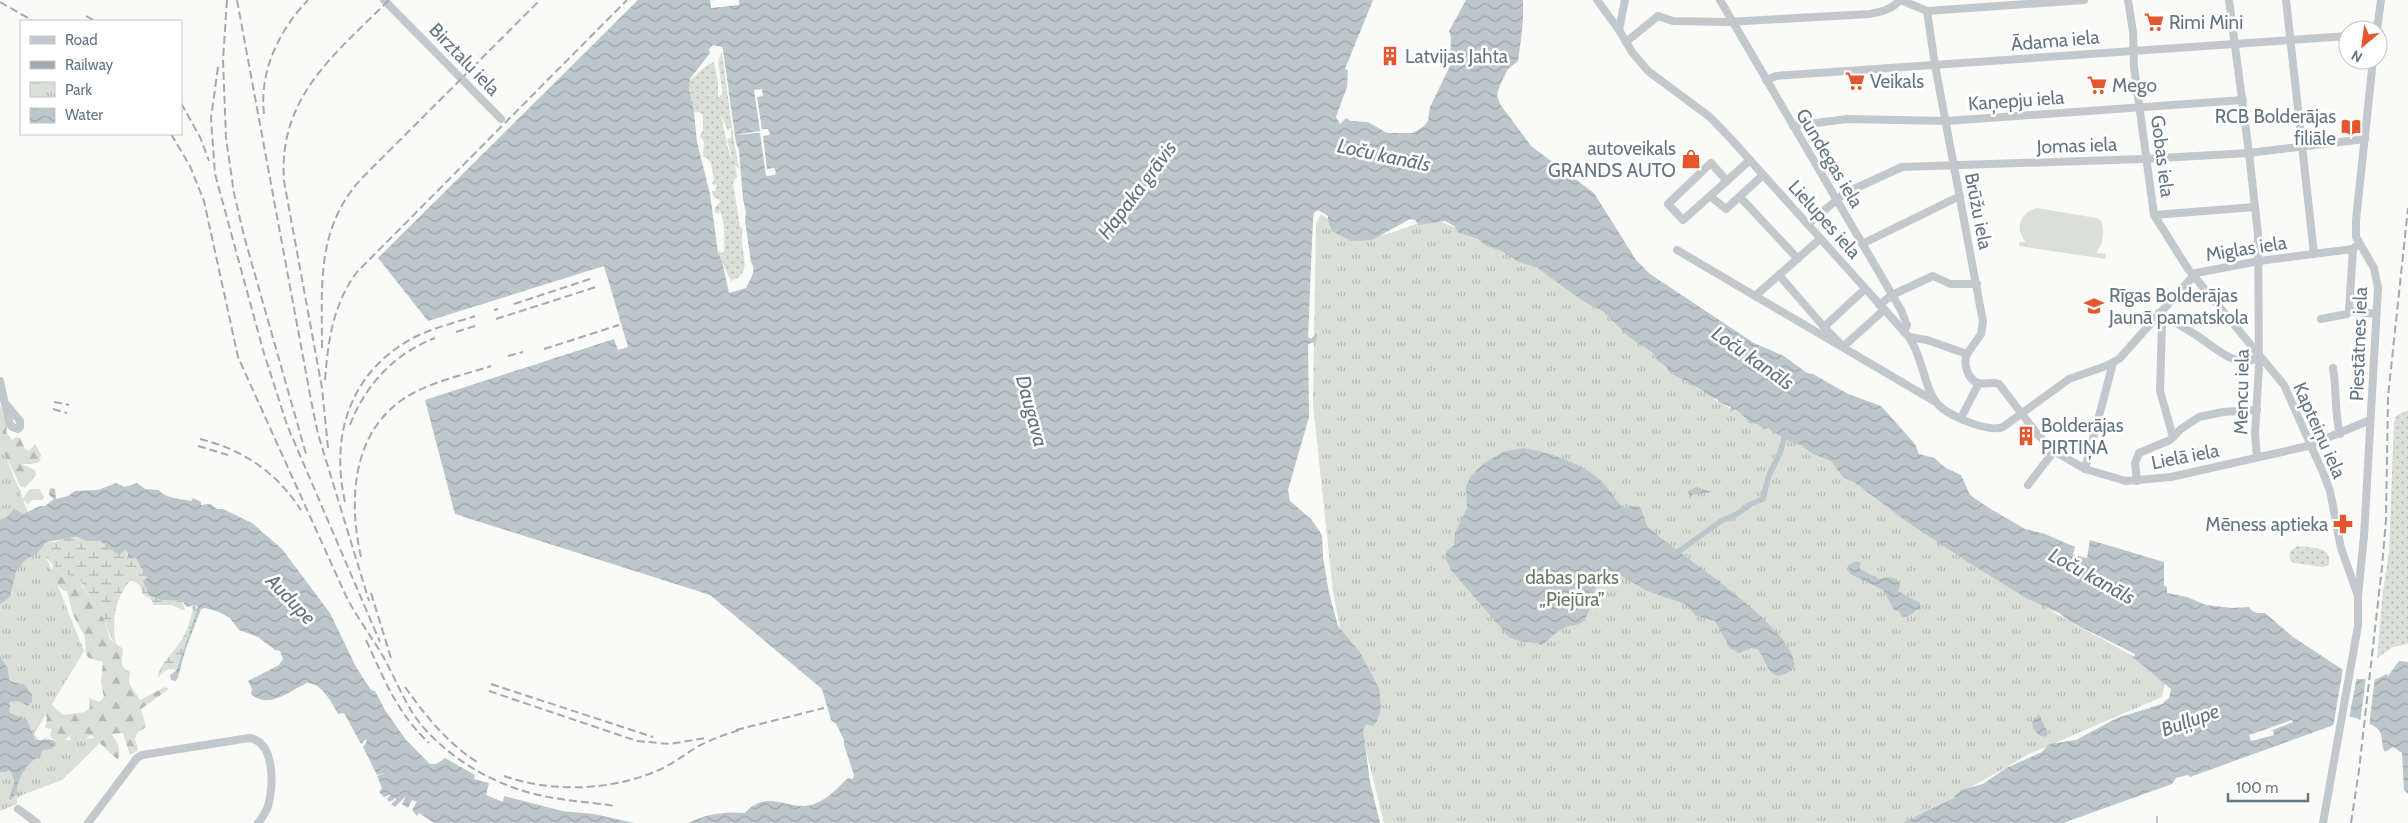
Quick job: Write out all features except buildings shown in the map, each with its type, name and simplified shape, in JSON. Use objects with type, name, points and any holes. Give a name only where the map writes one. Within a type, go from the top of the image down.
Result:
[{"type":"street","name":"Birztalu iela","points":[[384,0],[502,119]]},
{"type":"street","name":"Lielupes iela","points":[[1597,0],[1648,71],[1710,117],[1907,335],[1920,356],[1936,402]]},
{"type":"street","points":[[1619,30],[1625,0]]},
{"type":"street","name":"Gundegas iela","points":[[1720,0],[1892,295],[1907,325],[1907,335]]},
{"type":"street","points":[[1626,42],[1658,16],[1680,21],[1732,22],[1878,13],[1894,6],[1901,0],[1928,11],[2084,0]]},
{"type":"street","name":"Gobas iela","points":[[2128,0],[2133,32],[2132,50],[2154,215],[2193,276]]},
{"type":"street","name":"Mencu iela","points":[[2228,0],[2256,207],[2259,261],[2257,457]]},
{"type":"street","points":[[2286,0],[2314,254]]},
{"type":"street","points":[[2378,20],[2381,0]]},
{"type":"street","name":"Brūžu iela","points":[[1928,11],[1935,65],[1983,316],[1982,329],[1967,354]]},
{"type":"street","name":"Ādama iela","points":[[1766,80],[1776,76],[2338,37]]},
{"type":"street","points":[[2350,311],[2356,246],[2356,220],[2373,70]]},
{"type":"street","name":"Kaņepju iela","points":[[1793,126],[1847,119],[1946,121],[2243,100]]},
{"type":"street","name":"Jomas iela","points":[[1808,224],[1836,199],[1896,168],[1919,165],[2146,159],[2249,152],[2365,139]]},
{"type":"street","points":[[1727,181],[1711,163],[1668,204],[1683,220],[1727,181],[1750,160]]},
{"type":"street","points":[[1710,196],[1723,209],[1740,197],[1763,175]]},
{"type":"street","points":[[1862,244],[1960,196]]},
{"type":"street","points":[[1740,197],[1798,259]]},
{"type":"street","points":[[2154,215],[2256,207]]},
{"type":"street","points":[[1755,296],[1820,239]]},
{"type":"street","name":"Miglas iela","points":[[2021,414],[2068,379],[2113,363],[2193,276],[2201,271],[2356,246]]},
{"type":"street","name":"Piestātnes iela","points":[[2356,246],[2374,268],[2378,288],[2358,596]]},
{"type":"street","points":[[1677,250],[1961,418],[1984,428],[1998,429],[2021,414],[1999,384],[1979,383],[1968,373],[1965,361],[1967,354],[1907,335]]},
{"type":"street","points":[[1779,275],[1841,346]]},
{"type":"street","points":[[1841,346],[1845,345],[1892,295],[1932,276],[1950,284],[1977,284]]},
{"type":"street","name":"Kapteiņu iela","points":[[2193,276],[2284,385],[2330,491],[2341,548],[2358,596],[2358,626],[2323,823]]},
{"type":"street","points":[[1824,327],[1866,289]]},
{"type":"street","points":[[1796,321],[1808,309]]},
{"type":"street","points":[[2321,319],[2347,314],[2350,311],[2376,314]]},
{"type":"street","points":[[2159,313],[2203,339],[2222,354],[2246,361],[2253,360],[2258,356]]},
{"type":"street","points":[[2159,313],[2162,324],[2160,391],[2173,437]]},
{"type":"street","points":[[2085,469],[2098,427],[2113,363]]},
{"type":"street","points":[[2333,368],[2337,397],[2336,418],[2340,434]]},
{"type":"street","points":[[0,381],[6,404]]},
{"type":"street","points":[[1961,418],[1979,383]]},
{"type":"street","points":[[2137,481],[2135,463],[2139,452],[2161,445],[2199,417],[2223,412],[2257,410]]},
{"type":"street","name":"Lielā iela","points":[[2021,414],[2054,451],[2085,469],[2118,479],[2137,481],[2171,477],[2311,445],[2370,420]]},
{"type":"street","points":[[2028,485],[2054,451]]},
{"type":"street","points":[[88,823],[137,758],[142,755],[249,738],[256,738],[266,748],[271,780],[268,806],[258,823]]},
{"type":"street","points":[[18,809],[37,823]]},
{"type":"green space","points":[[722,52],[739,168],[735,165],[737,177],[733,182],[740,227],[743,229],[743,272],[739,277],[732,280],[732,283],[718,253],[720,250],[721,253],[724,252],[723,224],[719,210],[719,214],[715,212],[715,208],[720,202],[714,198],[712,191],[715,191],[717,185],[712,184],[714,179],[711,163],[706,157],[703,158],[704,142],[700,136],[703,130],[703,115],[699,112],[694,112],[688,83],[700,71],[714,62],[718,82],[718,98],[722,94],[723,96],[718,61]],"holes":[[[721,115],[728,131],[731,128],[731,137],[727,140],[733,160],[728,149]]]},
{"type":"green space","points":[[2037,208],[2100,220],[2103,228],[2103,237],[2096,253],[2106,254],[2105,259],[2019,246],[2019,242],[2026,242],[2020,232],[2023,217],[2026,213]]},
{"type":"green space","name":"dabas parks „Piejūra”","points":[[1321,214],[1356,240],[1391,233],[1432,218],[1539,263],[1586,294],[1718,402],[1843,467],[2008,584],[2065,619],[2157,669],[2166,679],[2162,697],[2029,754],[1908,823],[1384,823],[1358,718],[1333,592],[1313,404],[1316,224]]},
{"type":"green space","points":[[0,405],[7,427],[6,432],[12,440],[16,437],[20,438],[25,449],[29,451],[35,444],[41,455],[39,462],[21,464],[35,470],[36,475],[25,488],[20,486],[8,460],[10,480],[17,484],[21,493],[12,498],[0,492]]},
{"type":"green space","points":[[2408,410],[2408,644],[2393,647],[2377,658],[2383,591],[2389,552],[2394,423],[2396,416]]},
{"type":"green space","points":[[0,436],[5,455],[84,651],[34,734],[40,741],[45,738],[56,741],[106,737],[62,780],[22,795],[17,799],[17,804],[0,811]]},
{"type":"green space","points":[[30,489],[39,489],[44,497],[42,500],[32,500],[28,505],[25,501],[21,501]]},
{"type":"green space","points":[[66,537],[100,541],[115,553],[125,550],[129,559],[136,558],[143,568],[153,596],[161,600],[182,601],[185,611],[171,605],[154,605],[151,599],[143,595],[140,585],[131,580],[121,595],[116,611],[114,627],[116,645],[106,623],[80,578],[61,573],[39,550],[46,542],[55,542]]},
{"type":"green space","points":[[2298,546],[2325,551],[2328,554],[2329,565],[2323,567],[2294,563],[2291,561],[2290,554]]},
{"type":"green space","points":[[53,565],[61,573],[80,577],[82,586],[104,618],[110,639],[123,649],[123,665],[130,672],[129,683],[140,700],[165,687],[169,689],[141,709],[146,727],[137,733],[135,739],[138,750],[130,755],[123,733],[111,734],[119,746],[118,760],[91,735],[75,745],[69,736],[60,744],[50,736],[52,729],[45,728],[47,718],[43,709],[49,702],[63,715],[85,712],[90,708],[89,698],[99,702],[104,697],[101,683],[103,662],[89,658],[86,654],[85,637],[73,615],[67,591],[64,591],[51,579]]},
{"type":"green space","points":[[195,605],[198,609],[176,670],[168,670],[158,678],[163,664],[185,634],[193,609],[191,607]]},
{"type":"water","points":[[638,0],[710,0],[711,8],[739,5],[739,0],[1373,0],[1345,69],[1348,70],[1347,87],[1336,117],[1340,124],[1346,118],[1351,121],[1368,122],[1387,133],[1413,133],[1428,121],[1430,107],[1450,66],[1451,37],[1449,31],[1466,0],[1523,0],[1523,23],[1518,61],[1508,69],[1500,85],[1497,95],[1500,104],[1531,146],[1594,193],[1636,260],[1650,274],[1754,343],[1784,356],[1807,373],[1813,374],[1848,394],[1881,406],[1915,444],[1919,454],[1934,458],[1946,468],[1961,475],[1970,495],[2025,529],[2045,534],[2075,547],[2073,555],[2087,558],[2090,540],[2164,562],[2164,586],[2167,587],[2167,593],[2187,597],[2206,605],[2232,608],[2249,607],[2257,613],[2265,613],[2293,637],[2357,679],[2374,680],[2387,674],[2388,676],[2399,661],[2408,662],[2408,794],[2404,790],[2402,753],[2393,747],[2385,752],[2378,729],[2365,721],[2347,716],[2345,721],[2190,777],[2188,775],[2176,778],[2172,784],[2063,823],[1903,823],[1953,798],[1961,790],[1983,784],[2006,768],[2042,752],[2049,744],[2076,740],[2117,718],[2162,704],[2169,698],[2171,689],[2134,658],[2135,654],[2069,621],[2059,613],[2026,598],[1968,562],[1906,521],[1854,482],[1844,478],[1831,461],[1813,454],[1801,445],[1791,443],[1768,428],[1764,429],[1758,424],[1749,423],[1745,417],[1735,410],[1730,412],[1731,407],[1718,402],[1718,400],[1700,389],[1689,385],[1688,382],[1670,373],[1667,367],[1658,361],[1653,353],[1629,337],[1604,312],[1583,301],[1536,267],[1519,262],[1502,251],[1487,246],[1476,238],[1459,233],[1454,226],[1445,221],[1419,225],[1415,220],[1410,219],[1372,240],[1351,241],[1332,231],[1328,216],[1318,210],[1314,213],[1313,219],[1308,337],[1311,339],[1316,333],[1318,336],[1315,342],[1308,344],[1309,417],[1288,490],[1290,501],[1311,519],[1322,535],[1323,557],[1329,593],[1338,626],[1359,651],[1379,688],[1381,709],[1377,721],[1373,726],[1366,724],[1363,730],[1370,782],[1380,823],[688,823],[716,814],[730,812],[745,813],[762,802],[779,802],[796,806],[814,804],[828,796],[848,778],[853,779],[854,775],[844,740],[836,724],[831,720],[822,689],[710,595],[455,514],[425,400],[614,339],[618,350],[628,347],[604,266],[428,321],[378,258]],"holes":[[[713,45],[722,47],[736,143],[739,150],[746,213],[745,221],[753,265],[752,275],[746,288],[729,293],[722,261],[718,253],[710,194],[697,142],[689,88],[690,79],[710,53],[709,49]]]},
{"type":"water","points":[[1523,448],[1553,455],[1574,463],[1599,479],[1623,508],[1640,507],[1649,528],[1734,594],[1778,634],[1791,652],[1794,668],[1785,674],[1774,674],[1757,649],[1752,648],[1739,653],[1730,648],[1715,621],[1696,616],[1685,604],[1647,591],[1615,572],[1601,578],[1597,584],[1588,613],[1583,622],[1561,630],[1542,645],[1516,640],[1508,636],[1451,570],[1445,557],[1447,551],[1454,545],[1455,533],[1467,508],[1466,487],[1470,477],[1483,464],[1503,452]]},
{"type":"water","name":"Audupe","points":[[116,483],[125,487],[137,483],[145,489],[159,490],[161,493],[169,496],[191,501],[193,498],[201,502],[201,505],[210,504],[217,509],[223,509],[252,523],[282,549],[330,613],[356,667],[371,690],[375,691],[385,710],[406,740],[430,764],[436,764],[445,758],[475,775],[474,779],[489,783],[486,795],[503,802],[504,796],[562,811],[594,814],[634,823],[434,823],[419,813],[424,805],[417,816],[412,810],[417,802],[412,800],[408,808],[402,804],[406,796],[395,807],[391,804],[396,798],[389,802],[387,799],[391,794],[384,797],[379,792],[382,788],[377,776],[385,773],[377,775],[363,747],[367,741],[366,739],[361,744],[344,713],[338,714],[326,694],[317,686],[307,683],[272,700],[258,698],[251,694],[252,689],[248,681],[279,665],[283,659],[280,651],[275,650],[258,637],[239,630],[230,618],[219,612],[205,608],[201,609],[186,648],[178,677],[176,681],[171,680],[170,675],[176,671],[198,607],[195,605],[187,607],[182,601],[161,600],[149,595],[143,581],[147,578],[136,558],[127,559],[128,554],[125,550],[120,554],[115,553],[100,541],[88,541],[76,537],[46,542],[37,554],[26,559],[16,571],[10,597],[0,604],[0,520],[7,517],[14,509],[23,514],[40,506],[45,506],[54,499],[49,495],[50,488],[55,489],[56,499],[68,496],[75,491],[98,490]]},
{"type":"water","points":[[1696,487],[1712,492],[1692,495],[1690,499],[1688,491]]},
{"type":"water","points":[[1857,561],[1861,563],[1859,568],[1878,579],[1890,577],[1898,581],[1900,585],[1898,591],[1920,603],[1921,610],[1916,610],[1908,616],[1901,616],[1899,611],[1895,611],[1883,590],[1850,574],[1848,565]]},
{"type":"water","points":[[0,656],[8,669],[9,681],[25,685],[32,695],[32,702],[28,706],[18,701],[9,702],[10,713],[27,720],[35,740],[53,740],[56,744],[51,749],[43,750],[31,762],[20,777],[17,792],[21,794],[15,795],[11,800],[9,799],[14,783],[13,777],[9,770],[0,772]]},
{"type":"water","points":[[2039,714],[2048,734],[2046,737],[2039,735],[2033,729],[2032,722]]},
{"type":"pier","points":[[762,89],[763,96],[757,97],[762,129],[768,129],[770,133],[763,136],[767,169],[774,168],[776,172],[775,175],[766,176],[760,133],[733,135],[760,131],[754,90]]},
{"type":"pier","points":[[2343,668],[2357,676],[2349,719],[2346,723],[2333,728]]},
{"type":"pier","points":[[2366,677],[2375,677],[2369,727],[2360,723]]},
{"type":"pier","points":[[2292,720],[2293,722],[2270,731],[2273,731],[2274,735],[2251,741],[2249,735]]},
{"type":"waterway","points":[[1678,552],[1721,521],[1763,499],[1769,475],[1780,453],[1786,432]]},
{"type":"waterway","points":[[2157,817],[2157,823]]},
{"type":"railway","points":[[227,0],[223,60],[226,138],[234,193],[244,236],[306,454]]},
{"type":"railway","points":[[237,0],[318,434],[369,601]]},
{"type":"railway","points":[[264,114],[263,98],[265,83],[273,52],[288,25],[308,0]]},
{"type":"railway","points":[[328,448],[322,388],[284,181],[285,151],[290,125],[300,101],[314,79],[330,59],[389,0]]},
{"type":"railway","points":[[322,348],[322,301],[325,258],[329,237],[336,217],[347,197],[362,178],[540,0]]},
{"type":"railway","points":[[325,380],[333,323],[342,297],[357,272],[627,0]]},
{"type":"railway","points":[[0,2],[31,20]]},
{"type":"railway","points":[[86,16],[93,20]]},
{"type":"railway","points":[[218,67],[211,118],[215,174],[263,350],[287,425],[380,642]]},
{"type":"railway","points":[[182,105],[200,137],[209,161]]},
{"type":"railway","points":[[172,135],[190,166],[204,201],[238,357],[346,596],[384,658],[416,718],[427,732],[455,756],[471,767],[504,784],[548,797],[615,806]]},
{"type":"railway","points":[[2351,823],[2359,770],[2382,567],[2386,520],[2388,397],[2408,208]]},
{"type":"railway","points":[[514,304],[593,278]]},
{"type":"railway","points":[[496,319],[596,287]]},
{"type":"railway","points":[[494,310],[498,309]]},
{"type":"railway","points":[[345,502],[340,453],[343,430],[350,408],[360,387],[391,352],[413,338],[436,328],[475,316]]},
{"type":"railway","points":[[456,332],[478,325]]},
{"type":"railway","points":[[544,349],[619,325]]},
{"type":"railway","points":[[350,425],[364,397],[383,372],[407,352],[435,338]]},
{"type":"railway","points":[[508,356],[523,352]]},
{"type":"railway","points":[[361,557],[357,535],[355,490],[365,447],[375,427],[389,410],[408,396],[438,382],[491,366]]},
{"type":"railway","points":[[54,402],[69,405]]},
{"type":"railway","points":[[53,409],[67,413]]},
{"type":"railway","points":[[200,439],[231,449],[258,464],[281,484],[301,510]]},
{"type":"railway","points":[[198,446],[228,455]]},
{"type":"railway","points":[[371,593],[391,658]]},
{"type":"railway","points":[[366,640],[392,695],[408,720],[429,743]]},
{"type":"railway","points":[[491,684],[653,737]]},
{"type":"railway","points":[[405,687],[437,728],[477,762]]},
{"type":"railway","points":[[489,691],[637,741],[670,744],[705,738]]},
{"type":"railway","points":[[736,730],[824,708]]},
{"type":"railway","points":[[504,776],[542,785],[563,787],[583,787],[623,782],[661,769],[702,744],[743,729]]},
{"type":"place","name":"Rimi Mini","points":[[2154,22]]},
{"type":"place","name":"Latvijas Jahta","points":[[1390,56]]},
{"type":"place","name":"Veikals","points":[[1855,81]]},
{"type":"place","name":"Mego","points":[[2097,85]]},
{"type":"place","name":"RCB Bolderājas filiāle","points":[[2351,127]]},
{"type":"place","name":"autoveikals GRANDS AUTO","points":[[1691,159]]},
{"type":"place","name":"Rīgas Bolderājas Jaunā pamatskola","points":[[2094,306]]},
{"type":"place","name":"Bolderājas PIRTIŅA","points":[[2026,436]]},
{"type":"place","name":"Mēness aptieka","points":[[2343,524]]},
{"type":"water label","name":"Loču kanāls","points":[[1384,155]]},
{"type":"water label","name":"Hapaka grāvis","points":[[1137,190]]},
{"type":"water label","name":"Loču kanāls","points":[[1753,358]]},
{"type":"water label","name":"Daugava","points":[[1032,411]]},
{"type":"water label","name":"Loču kanāls","points":[[2092,576]]},
{"type":"water label","name":"Buļļupe","points":[[2190,720]]}]
